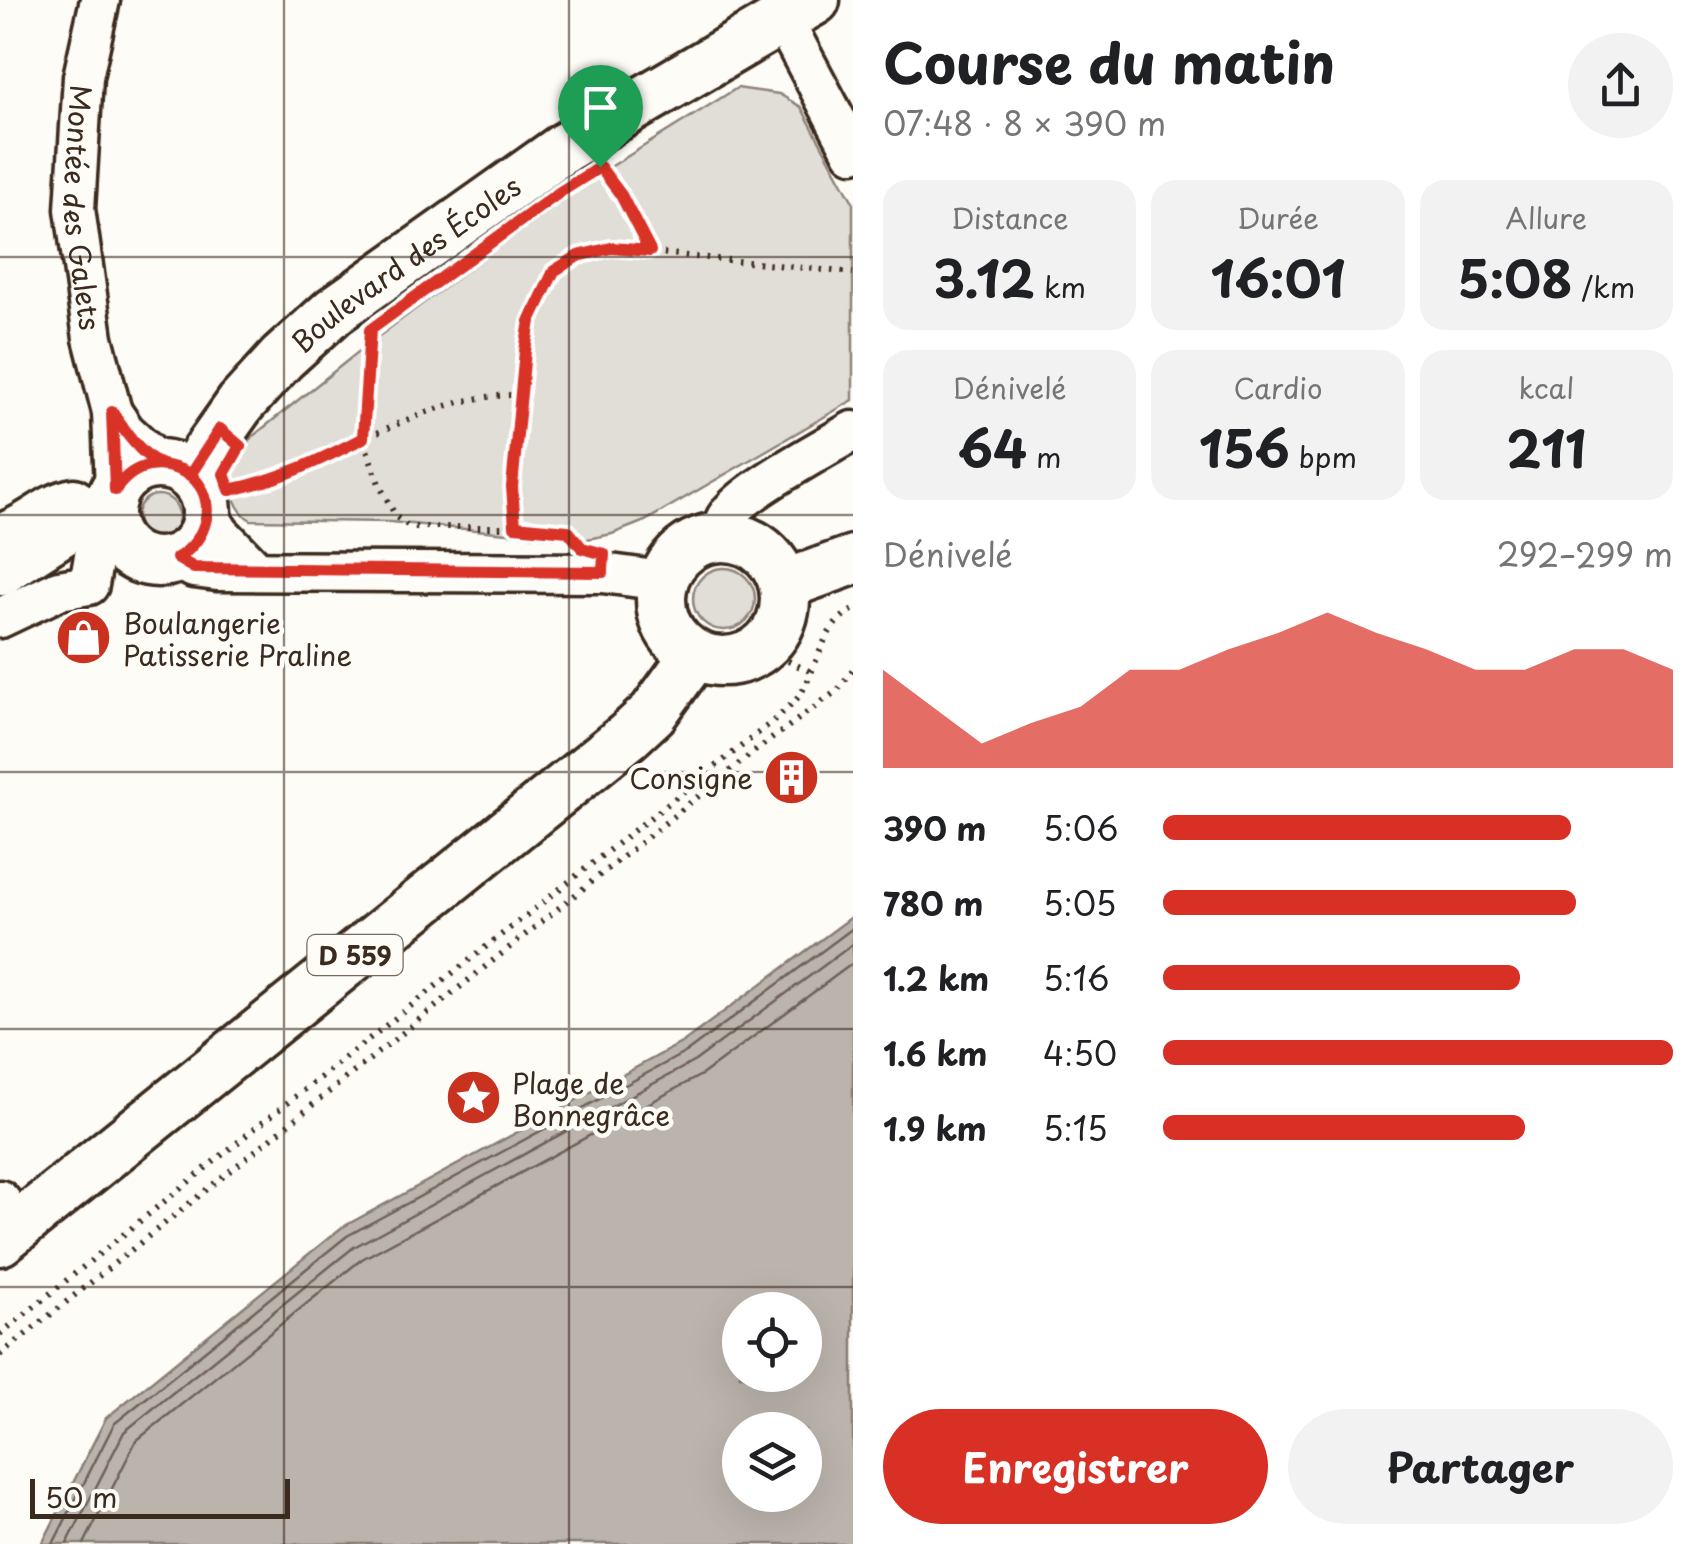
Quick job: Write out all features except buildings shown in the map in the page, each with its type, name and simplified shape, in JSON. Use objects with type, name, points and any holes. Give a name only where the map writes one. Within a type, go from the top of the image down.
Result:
[{"type":"main road","name":"Boulevard des Écoles","points":[[120,528],[190,551],[199,540],[186,483],[220,429],[282,358],[334,311],[565,147],[806,5]]},
{"type":"main road","points":[[3,557],[120,528],[133,470],[186,483]]},
{"type":"main road","points":[[722,536],[739,538],[768,555],[784,585],[782,616],[767,644],[733,661],[696,656],[680,646],[669,632],[660,598],[662,581],[685,549],[703,539],[722,536]]},
{"type":"main road","points":[[784,585],[853,560]]},
{"type":"main road","name":"D 559","points":[[7,1222],[628,736],[653,714],[696,656]]},
{"type":"street","name":"Montée des Galets","points":[[100,0],[83,77],[75,209],[92,338],[112,412],[120,528]]},
{"type":"street","points":[[806,5],[853,152]]},
{"type":"street","name":"Montée des Galets","points":[[112,412],[125,431],[186,483],[220,533],[255,569]]},
{"type":"street","points":[[722,536],[725,518],[738,506],[782,472],[853,431]]},
{"type":"street","points":[[0,618],[59,590],[89,585],[120,528],[194,568],[603,572],[662,581]]},
{"type":"path","points":[[587,175],[600,167],[621,195],[650,251]]},
{"type":"path","points":[[515,526],[512,487],[530,321],[554,271],[578,256],[611,248],[853,272]]},
{"type":"path","points":[[370,330],[363,438],[396,517],[410,526],[515,526],[568,531],[582,548],[604,554],[603,572]]},
{"type":"path","points":[[220,429],[240,446],[224,474],[230,490],[302,470],[429,409],[464,400],[521,395]]},
{"type":"path","points":[[0,1334],[772,722],[803,692],[820,648],[841,616],[853,610]]},
{"type":"path","points":[[788,661],[811,672]]},
{"type":"path","points":[[0,1356],[755,752],[838,690],[853,669]]},
{"type":"shaded area","points":[[737,88],[779,94],[801,107],[853,202],[853,400],[645,521],[583,540],[390,522],[251,520],[241,512],[229,477],[236,457],[252,437],[367,345],[580,186]]},
{"type":"shaded area","points":[[158,495],[173,501],[179,516],[173,531],[158,537],[143,531],[137,516],[143,501]]},
{"type":"shaded area","points":[[724,568],[746,577],[755,599],[746,621],[724,630],[702,621],[693,599],[702,577]]},
{"type":"water","points":[[853,916],[853,1544],[42,1544],[106,1418],[341,1228],[683,1042]]},
{"type":"place","name":"Boulangerie Patisserie Praline","points":[[84,638]]},
{"type":"place","name":"Consigne","points":[[792,777]]},
{"type":"place","name":"Plage de Bonnegrâce","points":[[473,1098]]},
{"type":"route","points":[[600,167],[370,330],[370,379],[363,438],[302,470],[230,490],[224,474],[240,446],[220,429],[190,475],[176,466],[146,465],[133,470],[115,490],[112,412],[125,431],[160,464],[176,466],[190,475],[206,498],[208,512],[199,540],[177,558],[194,568],[603,572],[604,554],[582,548],[568,531],[515,526],[512,487],[530,321],[554,271],[578,256],[611,248],[650,251],[621,195],[600,167]]}]
